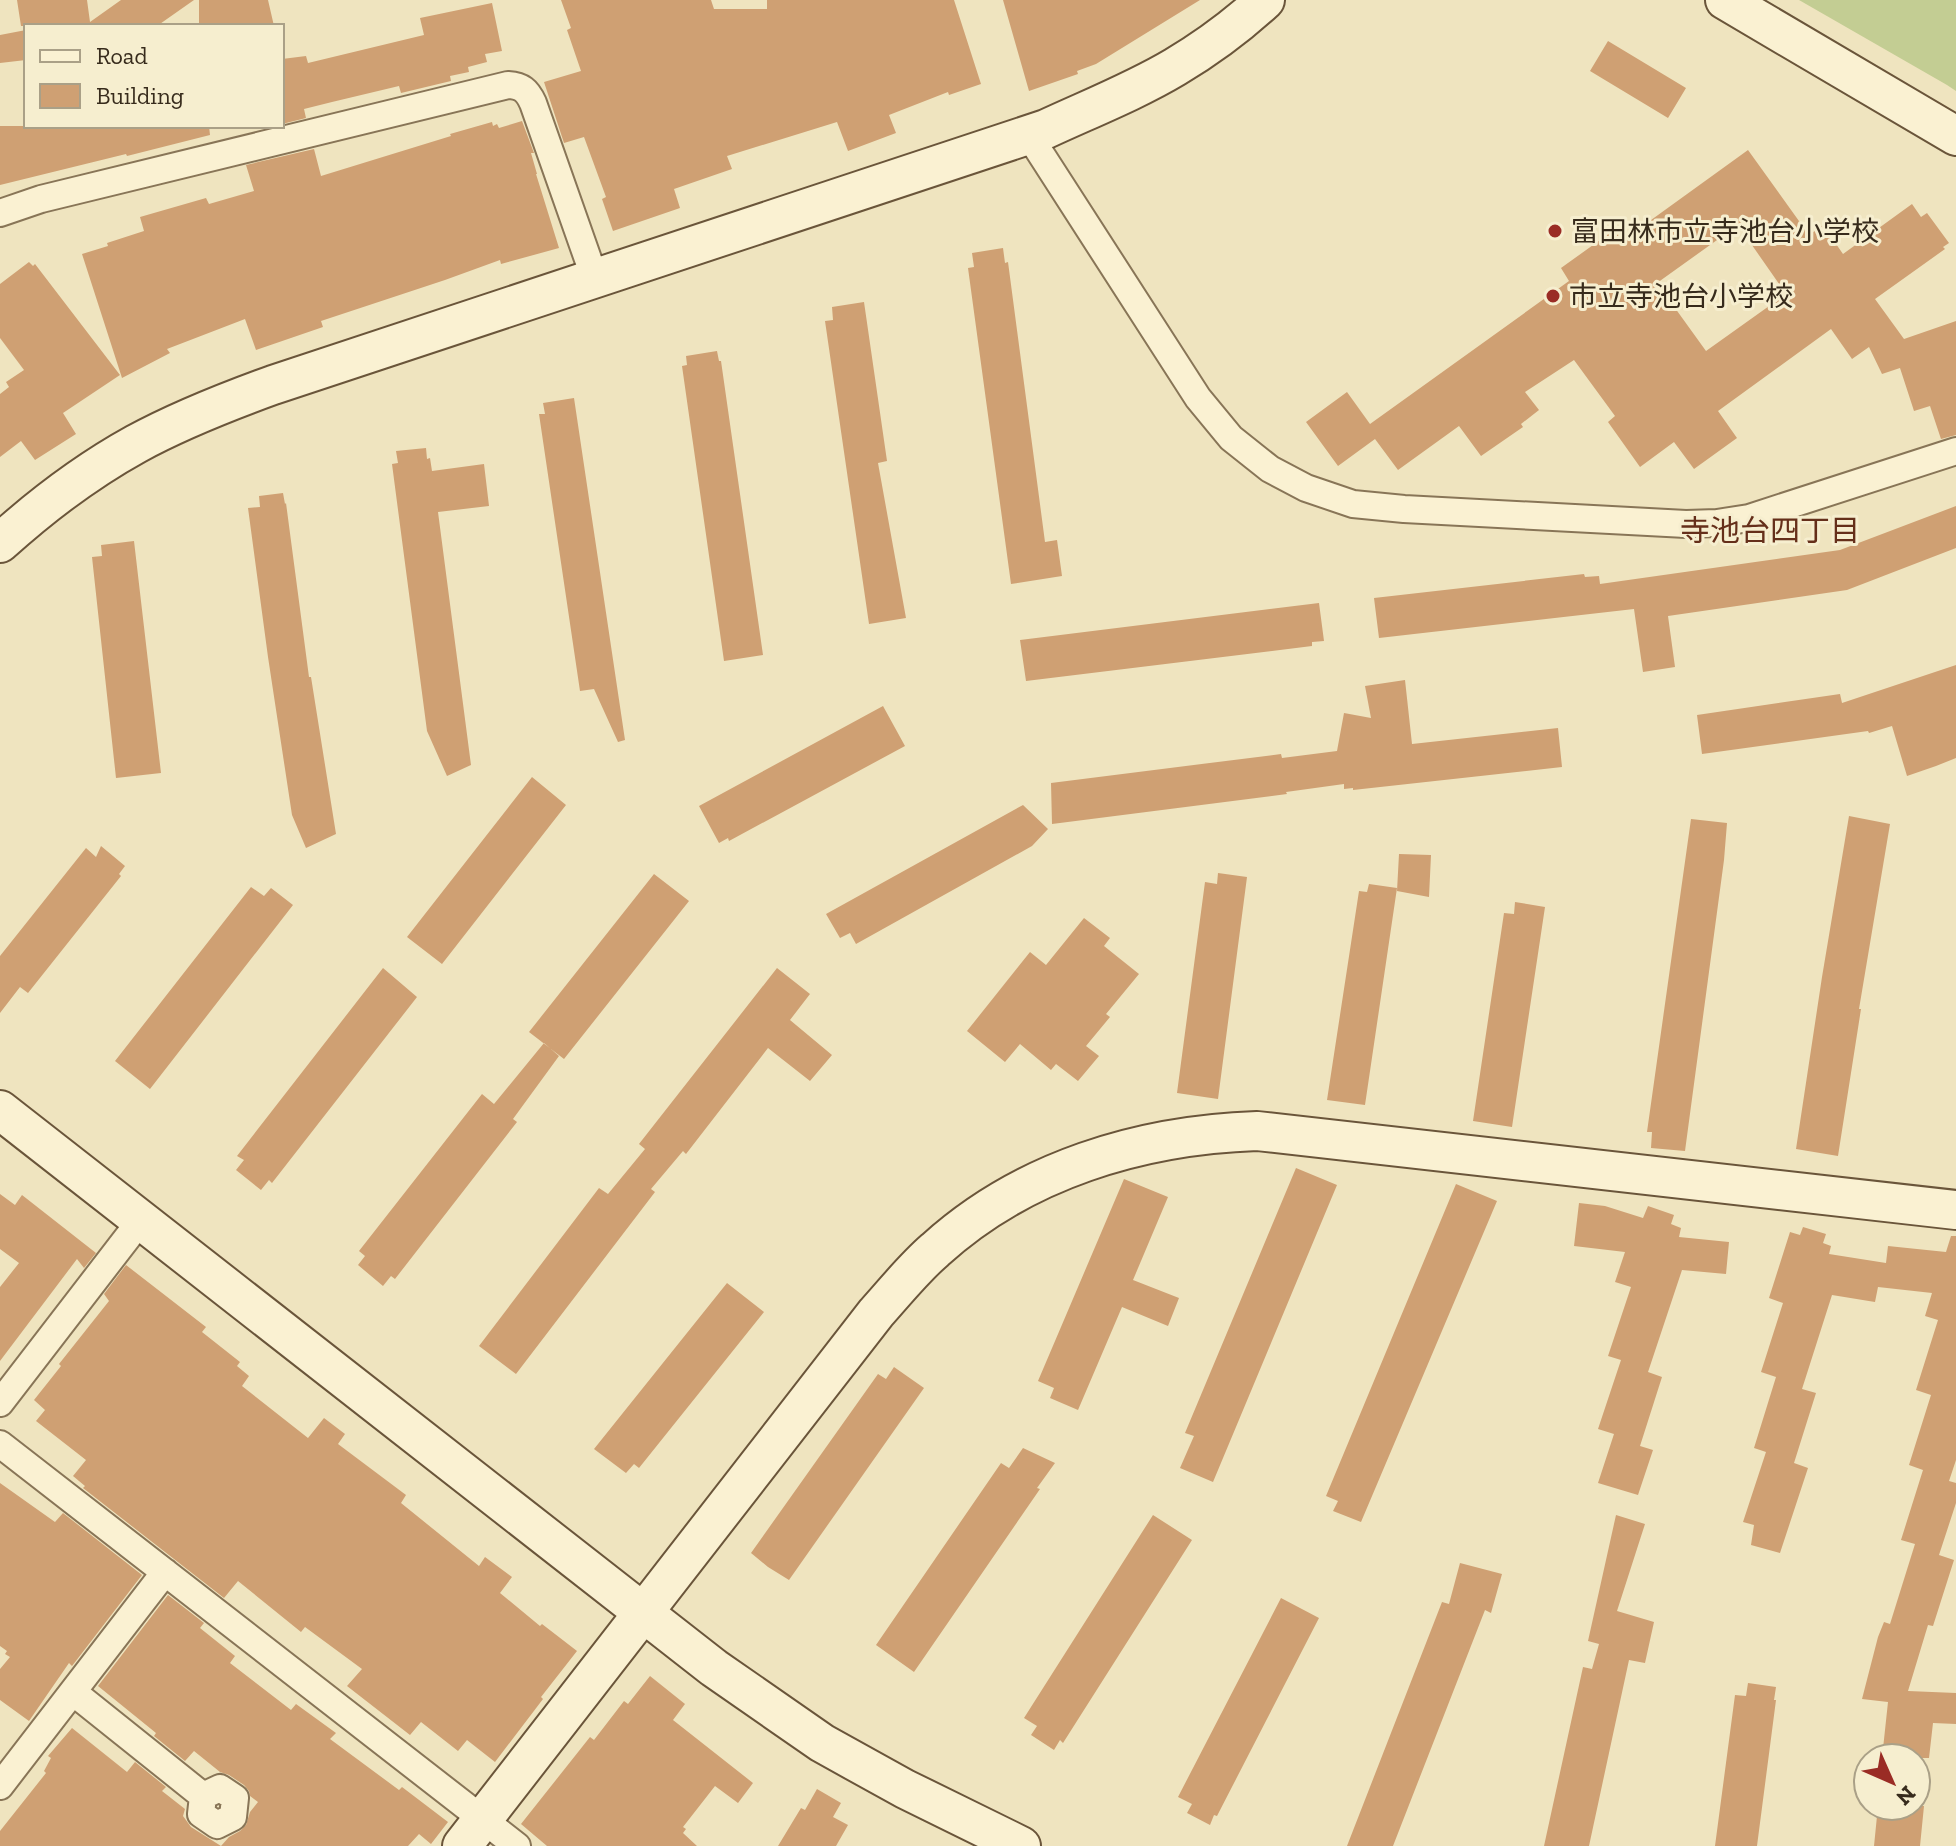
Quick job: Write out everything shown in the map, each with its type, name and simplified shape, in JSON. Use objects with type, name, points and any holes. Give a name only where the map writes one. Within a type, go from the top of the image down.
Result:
[{"type":"street","points":[[0,543],[33,513],[134,445],[219,405],[1046,129],[1175,67],[1239,24],[1265,0]]},
{"type":"street","points":[[1725,0],[1956,136]]},
{"type":"street","points":[[0,213],[41,199],[508,85],[519,86],[529,93],[533,103],[595,279]]},
{"type":"street","points":[[1028,134],[1198,398],[1231,438],[1270,469],[1306,488],[1353,504],[1404,509],[1717,523],[1764,514],[1956,451]]},
{"type":"street","points":[[0,1110],[714,1668],[822,1743],[905,1789],[1021,1846]]},
{"type":"street","points":[[473,1833],[904,1281],[965,1225],[1051,1175],[1114,1151],[1223,1131],[1257,1131],[1956,1210]]},
{"type":"street","points":[[0,1403],[141,1220]]},
{"type":"street","points":[[0,1444],[165,1572],[473,1833],[517,1846]]},
{"type":"street","points":[[0,1786],[165,1572]]},
{"type":"street","points":[[73,1692],[203,1796]]},
{"type":"green space","points":[[1799,0],[1956,0],[1956,91],[1947,85]]},
{"type":"building","points":[[17,0],[87,0],[90,22],[121,0],[194,0],[160,24],[21,26]]},
{"type":"building","points":[[199,0],[268,0],[274,24],[199,24]]},
{"type":"building","points":[[561,0],[711,0],[714,9],[767,9],[767,0],[954,0],[981,84],[949,95],[948,92],[889,115],[896,133],[848,151],[837,122],[727,156],[732,169],[674,189],[680,208],[613,231],[602,199],[606,197],[584,137],[564,143],[544,82],[581,71]]},
{"type":"building","points":[[1003,0],[1200,0],[1096,64],[1077,71],[1078,74],[1029,91]]},
{"type":"building","points":[[492,3],[502,51],[485,54],[487,62],[468,67],[469,72],[450,76],[451,81],[401,93],[399,86],[304,109],[306,118],[284,124],[284,59],[306,56],[308,63],[424,35],[420,18]]},
{"type":"building","points":[[24,30],[24,60],[0,63],[0,35]]},
{"type":"building","points":[[1608,41],[1686,88],[1668,118],[1590,71]]},
{"type":"building","points":[[522,121],[534,153],[531,153],[536,174],[559,248],[501,264],[500,260],[321,321],[323,327],[256,350],[245,319],[167,349],[170,353],[122,378],[82,254],[144,231],[140,217],[206,198],[209,204],[254,191],[246,165],[314,149],[321,176],[492,122],[499,128]]},
{"type":"building","points":[[0,126],[209,128],[210,135],[0,185]]},
{"type":"building","points":[[1748,150],[1809,235],[1823,225],[1843,254],[1912,204],[1921,217],[1927,213],[1949,243],[1875,299],[1904,339],[1956,321],[1956,435],[1941,439],[1930,406],[1914,411],[1900,368],[1882,374],[1869,347],[1852,359],[1831,329],[1718,411],[1737,438],[1694,469],[1674,442],[1640,467],[1608,422],[1615,416],[1574,360],[1525,392],[1539,410],[1521,424],[1523,427],[1481,456],[1459,426],[1398,470],[1375,439],[1338,466],[1306,422],[1347,392],[1370,424],[1569,281],[1561,268],[1614,230],[1622,241]],"holes":[[[1738,225],[1786,294],[1706,351],[1657,283]]]},
{"type":"building","points":[[1003,248],[1005,263],[1008,262],[1045,542],[1057,540],[1062,576],[1011,584],[968,268],[974,267],[972,253]]},
{"type":"building","points":[[29,262],[33,266],[35,264],[120,375],[63,413],[76,434],[35,460],[21,441],[0,457],[0,394],[9,387],[6,382],[24,370],[0,338],[0,284]]},
{"type":"building","points":[[864,302],[887,461],[878,463],[906,618],[869,624],[825,321],[833,320],[832,307]]},
{"type":"building","points":[[717,351],[721,361],[763,655],[724,661],[682,366],[687,365],[686,356]]},
{"type":"building","points":[[574,398],[625,740],[618,742],[594,689],[580,691],[539,414],[545,414],[543,403]]},
{"type":"building","points":[[426,448],[432,471],[484,464],[489,506],[438,512],[471,765],[447,776],[427,731],[392,464],[398,463],[396,451]]},
{"type":"building","points":[[283,493],[309,677],[336,834],[306,848],[292,815],[248,508],[260,507],[259,496]]},
{"type":"building","points":[[1956,506],[1956,548],[1847,590],[1668,616],[1675,667],[1643,672],[1634,609],[1379,638],[1374,598],[1584,574],[1585,577],[1599,576],[1600,584],[1840,550]]},
{"type":"building","points":[[134,541],[161,773],[116,778],[92,557],[102,556],[101,545]]},
{"type":"building","points":[[1319,603],[1324,641],[1312,642],[1312,646],[1026,681],[1020,640]]},
{"type":"building","points":[[1956,665],[1956,758],[1936,766],[1907,776],[1892,726],[1869,733],[1702,754],[1697,715],[1840,694],[1842,703]]},
{"type":"building","points":[[1405,680],[1412,744],[1558,728],[1562,767],[1353,790],[1344,789],[1344,784],[1052,824],[1051,783],[1281,754],[1282,758],[1337,751],[1344,713],[1371,718],[1365,686]]},
{"type":"building","points":[[883,706],[905,746],[729,841],[728,838],[719,843],[699,806]]},
{"type":"building","points":[[532,777],[566,805],[442,964],[407,937]]},
{"type":"building","points":[[1023,805],[1048,829],[1032,846],[856,944],[850,933],[840,938],[826,914]]},
{"type":"building","points":[[1849,816],[1890,824],[1838,1156],[1796,1149]]},
{"type":"building","points":[[1691,819],[1727,823],[1685,1151],[1651,1148],[1652,1132],[1647,1132]]},
{"type":"building","points":[[101,846],[125,866],[119,874],[121,876],[28,993],[20,987],[0,1013],[0,956],[86,848],[96,857]]},
{"type":"building","points":[[1399,854],[1431,855],[1429,897],[1397,891]]},
{"type":"building","points":[[1218,873],[1247,877],[1218,1099],[1177,1093],[1205,882],[1217,884]]},
{"type":"building","points":[[654,874],[689,901],[564,1059],[529,1032]]},
{"type":"building","points":[[1369,884],[1397,888],[1365,1105],[1327,1100],[1359,891],[1367,892]]},
{"type":"building","points":[[251,887],[264,896],[271,888],[293,905],[150,1089],[115,1061]]},
{"type":"building","points":[[1515,902],[1545,907],[1512,1127],[1473,1121],[1504,913],[1514,914]]},
{"type":"building","points":[[1084,918],[1110,938],[1104,946],[1139,974],[1106,1014],[1110,1017],[1086,1046],[1099,1056],[1078,1081],[1056,1064],[1051,1070],[1020,1044],[1005,1062],[967,1031],[1030,952],[1046,965]]},
{"type":"building","points":[[383,968],[417,997],[272,1183],[269,1180],[261,1190],[236,1170],[244,1160],[237,1156]]},
{"type":"building","points":[[777,968],[810,994],[790,1020],[832,1055],[810,1081],[768,1048],[686,1154],[683,1151],[651,1189],[655,1192],[516,1374],[479,1346],[599,1188],[608,1194],[645,1149],[639,1144]]},
{"type":"building","points":[[544,1043],[559,1056],[513,1119],[517,1122],[395,1279],[391,1276],[383,1286],[358,1265],[365,1256],[359,1251],[482,1094],[494,1104]]},
{"type":"building","points":[[1296,1168],[1337,1185],[1213,1482],[1180,1468],[1194,1436],[1185,1433]]},
{"type":"building","points":[[1124,1179],[1168,1197],[1133,1280],[1179,1298],[1168,1326],[1122,1307],[1078,1410],[1050,1398],[1054,1388],[1038,1381]]},
{"type":"building","points":[[1456,1184],[1497,1201],[1361,1522],[1333,1511],[1338,1501],[1326,1496]]},
{"type":"building","points":[[0,1194],[15,1205],[22,1195],[96,1253],[84,1268],[77,1259],[0,1361],[0,1287],[19,1263],[0,1249]]},
{"type":"building","points":[[1579,1203],[1605,1206],[1643,1218],[1648,1206],[1674,1215],[1671,1224],[1681,1228],[1679,1237],[1729,1242],[1726,1274],[1682,1270],[1648,1372],[1662,1377],[1640,1446],[1653,1450],[1638,1495],[1598,1483],[1614,1434],[1598,1429],[1621,1360],[1608,1356],[1631,1287],[1615,1282],[1625,1252],[1574,1246]]},
{"type":"building","points":[[1803,1227],[1826,1234],[1823,1243],[1831,1246],[1829,1254],[1886,1263],[1888,1246],[1946,1252],[1951,1236],[1956,1236],[1956,1460],[1949,1481],[1956,1483],[1956,1503],[1939,1555],[1954,1560],[1933,1626],[1928,1625],[1908,1691],[1956,1693],[1956,1724],[1933,1723],[1931,1742],[1884,1742],[1888,1702],[1862,1699],[1878,1637],[1884,1622],[1890,1624],[1915,1544],[1901,1540],[1923,1470],[1909,1465],[1931,1395],[1916,1390],[1938,1320],[1925,1316],[1932,1293],[1878,1287],[1875,1302],[1832,1295],[1802,1389],[1816,1393],[1794,1463],[1808,1468],[1780,1553],[1751,1545],[1754,1525],[1743,1522],[1766,1452],[1754,1448],[1776,1377],[1761,1372],[1783,1303],[1769,1298],[1790,1232],[1800,1235]]},
{"type":"building","points":[[126,1265],[206,1327],[202,1332],[240,1362],[237,1366],[249,1376],[242,1386],[308,1438],[324,1418],[345,1434],[338,1444],[406,1495],[401,1503],[479,1566],[485,1557],[512,1577],[500,1593],[577,1651],[495,1762],[467,1740],[458,1751],[421,1722],[410,1735],[347,1686],[362,1669],[305,1627],[301,1632],[238,1581],[224,1598],[83,1488],[85,1486],[73,1476],[86,1460],[36,1421],[45,1410],[34,1400],[109,1301],[104,1294]]},
{"type":"building","points":[[727,1283],[764,1312],[639,1468],[634,1464],[626,1473],[594,1449]]},
{"type":"building","points":[[894,1367],[924,1388],[789,1580],[751,1553],[878,1374],[886,1379]]},
{"type":"building","points":[[1023,1448],[1055,1463],[914,1672],[876,1645],[1001,1463],[1009,1468]]},
{"type":"building","points":[[0,1483],[55,1522],[63,1513],[142,1575],[72,1666],[69,1663],[29,1721],[0,1700],[0,1669],[10,1657],[0,1646]]},
{"type":"building","points":[[1153,1515],[1192,1540],[1063,1743],[1060,1740],[1054,1750],[1031,1735],[1037,1726],[1024,1718]]},
{"type":"building","points":[[1616,1515],[1645,1524],[1617,1611],[1654,1622],[1645,1663],[1629,1660],[1589,1846],[1544,1846],[1583,1667],[1592,1669],[1599,1644],[1588,1641]]},
{"type":"building","points":[[1460,1563],[1502,1574],[1491,1613],[1485,1610],[1393,1846],[1347,1846],[1442,1602],[1449,1604]]},
{"type":"building","points":[[168,1595],[204,1623],[200,1628],[235,1656],[230,1663],[291,1710],[296,1704],[336,1733],[330,1739],[448,1822],[431,1844],[419,1834],[408,1846],[221,1846],[246,1825],[250,1812],[258,1802],[244,1785],[220,1772],[194,1751],[185,1761],[98,1686]]},
{"type":"building","points":[[1281,1598],[1319,1618],[1210,1825],[1187,1813],[1192,1804],[1178,1797]]},
{"type":"building","points":[[650,1676],[685,1704],[673,1720],[753,1783],[738,1803],[715,1786],[683,1827],[686,1829],[683,1833],[697,1846],[547,1846],[521,1824],[590,1737],[594,1740],[624,1701],[628,1704]]},
{"type":"building","points":[[1748,1683],[1776,1687],[1757,1846],[1715,1846],[1735,1695],[1746,1696]]},
{"type":"building","points":[[72,1728],[127,1772],[135,1762],[166,1787],[162,1791],[185,1809],[183,1816],[191,1827],[221,1846],[0,1846],[0,1831],[46,1773],[44,1771],[51,1758],[48,1756]]},
{"type":"building","points":[[817,1789],[841,1803],[833,1817],[848,1825],[836,1846],[778,1846],[801,1808],[805,1810]]},
{"type":"building","points":[[1876,1822],[1922,1822],[1920,1846],[1874,1846]]},
{"type":"place","name":"富田林市立寺池台小学校","points":[[1555,231]]},
{"type":"place","name":"市立寺池台小学校","points":[[1553,296]]},
{"type":"district","name":"寺池台四丁目","points":[[1770,531]]}]
